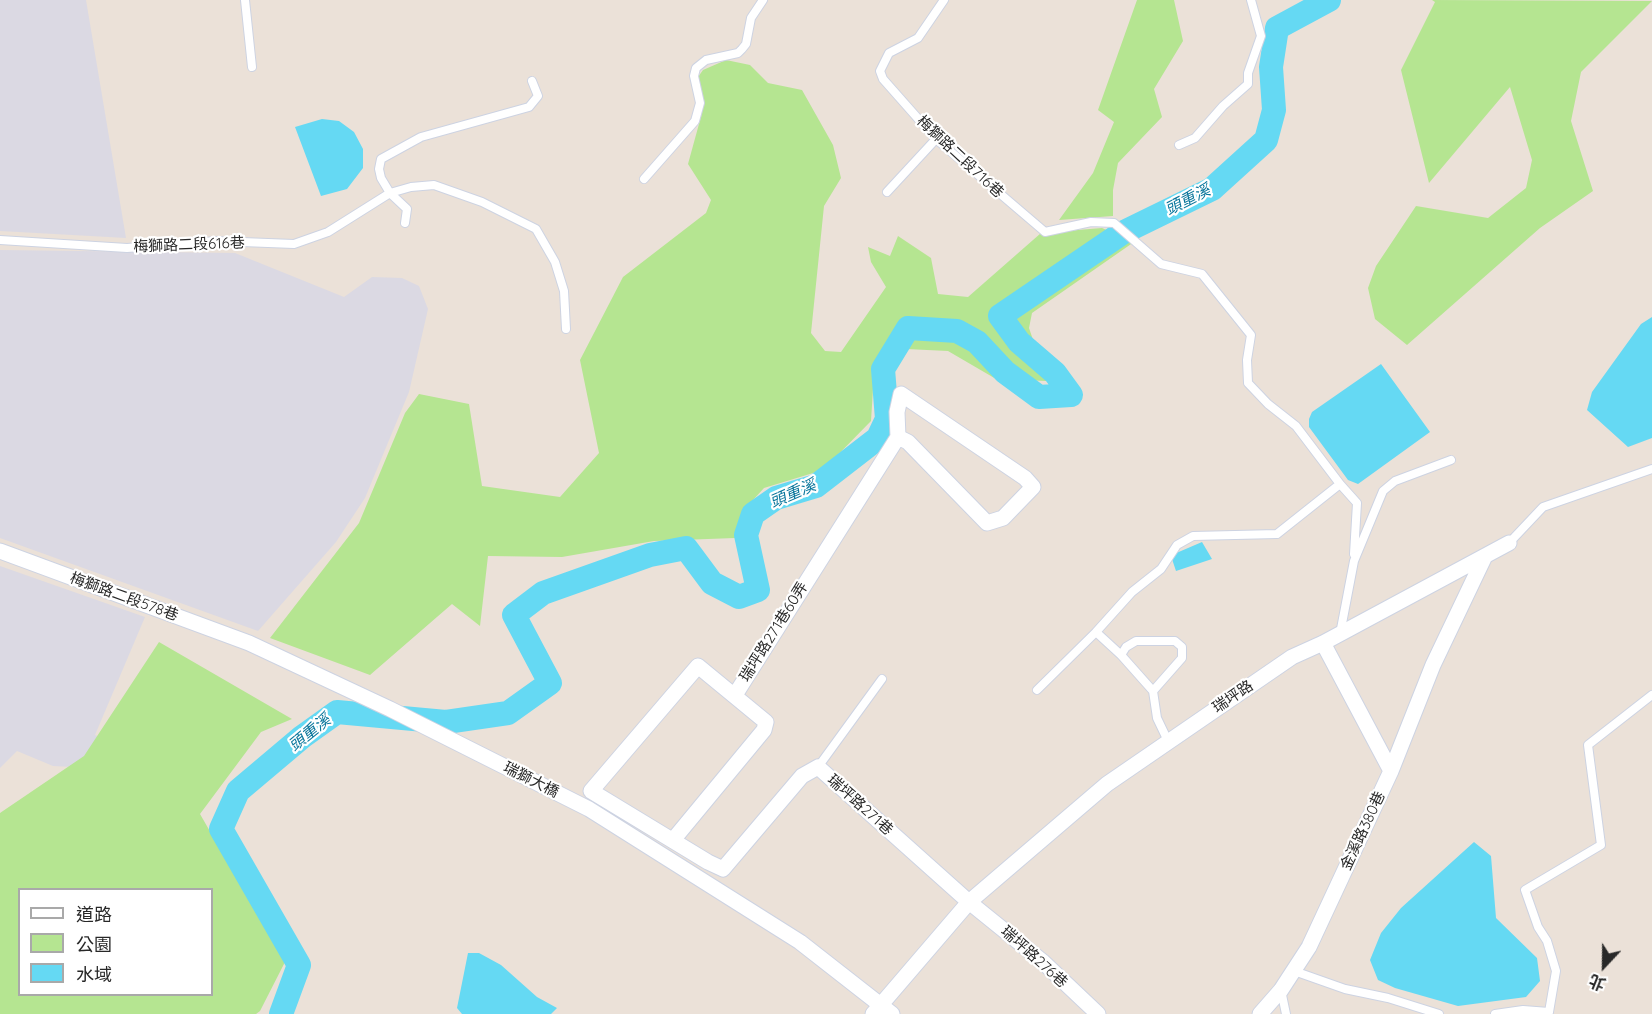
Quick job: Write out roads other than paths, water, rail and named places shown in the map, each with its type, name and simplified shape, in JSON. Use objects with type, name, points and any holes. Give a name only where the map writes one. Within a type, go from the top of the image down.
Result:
[{"type":"street","points":[[901,394],[1025,478],[1033,488],[1003,518],[987,523],[908,442],[898,437],[897,412],[901,394]]},
{"type":"street","name":"瑞坪路271巷60弄","points":[[673,840],[764,730],[766,722],[735,695],[898,437]]},
{"type":"street","name":"瑞坪路","points":[[881,1011],[969,902],[1107,784],[1292,657],[1323,643],[1509,543]]},
{"type":"street","name":"梅獅路二段578巷","points":[[0,550],[249,643]]},
{"type":"street","name":"金溪路380巷","points":[[1260,1014],[1281,990],[1309,947],[1391,771],[1433,665],[1485,556]]},
{"type":"street","name":"瑞獅大橋","points":[[249,643],[390,709],[589,809],[800,942],[881,1011]]},
{"type":"street","points":[[1323,643],[1391,771]]},
{"type":"street","points":[[673,840],[591,791],[698,666],[735,695]]},
{"type":"street","name":"瑞坪路271巷","points":[[673,840],[723,869],[802,776],[818,767],[969,902]]},
{"type":"street","name":"瑞坪路276巷","points":[[969,902],[1042,961],[1098,1014]]},
{"type":"lane","points":[[245,0],[252,67]]},
{"type":"lane","points":[[644,179],[695,121],[700,103],[694,76],[696,68],[706,60],[738,53],[742,49],[746,44],[751,18],[763,0]]},
{"type":"lane","name":"梅獅路二段716巷","points":[[944,0],[918,38],[889,53],[880,71],[883,79],[936,139],[1045,232],[1091,222],[1114,223],[1161,264],[1202,274],[1251,335],[1247,360],[1248,383],[1268,404],[1296,426],[1340,484]]},
{"type":"lane","points":[[1179,145],[1195,138],[1223,106],[1248,84],[1248,73],[1261,36],[1251,0]]},
{"type":"lane","points":[[405,224],[407,209],[390,193],[379,169],[381,159],[421,137],[529,107],[538,96],[532,81]]},
{"type":"lane","points":[[887,192],[936,139]]},
{"type":"lane","name":"梅獅路二段616巷","points":[[0,240],[127,248],[216,241],[294,244],[328,232],[390,193],[411,187],[434,185],[482,202],[536,229],[555,261],[564,291],[566,329]]},
{"type":"lane","points":[[1354,561],[1387,486],[1451,460]]},
{"type":"lane","name":"瑞坪路","points":[[1509,543],[1543,507],[1652,469]]},
{"type":"lane","points":[[1037,690],[1096,632],[1132,592],[1161,569],[1177,545],[1193,536],[1277,534],[1340,484],[1357,503],[1354,561],[1340,634]]},
{"type":"lane","points":[[1096,632],[1121,655],[1153,691],[1157,717],[1168,741]]},
{"type":"lane","points":[[1121,655],[1136,640],[1175,641],[1182,647],[1182,658],[1153,691]]},
{"type":"lane","points":[[818,767],[882,679]]},
{"type":"lane","points":[[1495,1014],[1523,1010],[1549,1012],[1556,971],[1547,940],[1538,927],[1525,890],[1601,845],[1588,746],[1652,695]]},
{"type":"lane","points":[[1294,971],[1345,990],[1388,998],[1439,1014]]},
{"type":"lane","points":[[1281,990],[1286,1014]]},
{"type":"water","points":[[322,119],[339,121],[354,132],[363,149],[363,168],[347,189],[321,196],[295,127]]},
{"type":"water","points":[[1652,317],[1652,438],[1628,447],[1587,410],[1592,392],[1641,324]]},
{"type":"water","points":[[1381,364],[1430,432],[1358,484],[1348,480],[1309,427],[1309,419],[1312,412]]},
{"type":"water","points":[[1202,542],[1212,559],[1176,571],[1172,559],[1174,554]]},
{"type":"water","points":[[1474,842],[1491,856],[1496,918],[1537,958],[1540,981],[1526,997],[1458,1006],[1395,988],[1378,980],[1370,960],[1381,933],[1401,908]]},
{"type":"water","points":[[468,953],[479,953],[501,965],[537,997],[557,1008],[551,1014],[462,1014],[457,1008]]},
{"type":"waterway","name":"頭重溪","points":[[281,1014],[299,965],[221,829],[238,791],[302,737],[337,712],[446,722],[508,713],[550,683],[514,615],[543,593],[650,555],[686,548],[712,583],[739,597],[758,590],[746,535],[753,514],[776,498],[816,486],[878,438],[887,419],[883,369],[908,328],[957,331],[977,342],[1005,372],[1039,397],[1071,395],[1055,373],[1019,342],[1000,316],[1122,233],[1212,189],[1266,140],[1274,110],[1271,67],[1277,28],[1329,0]]}]
